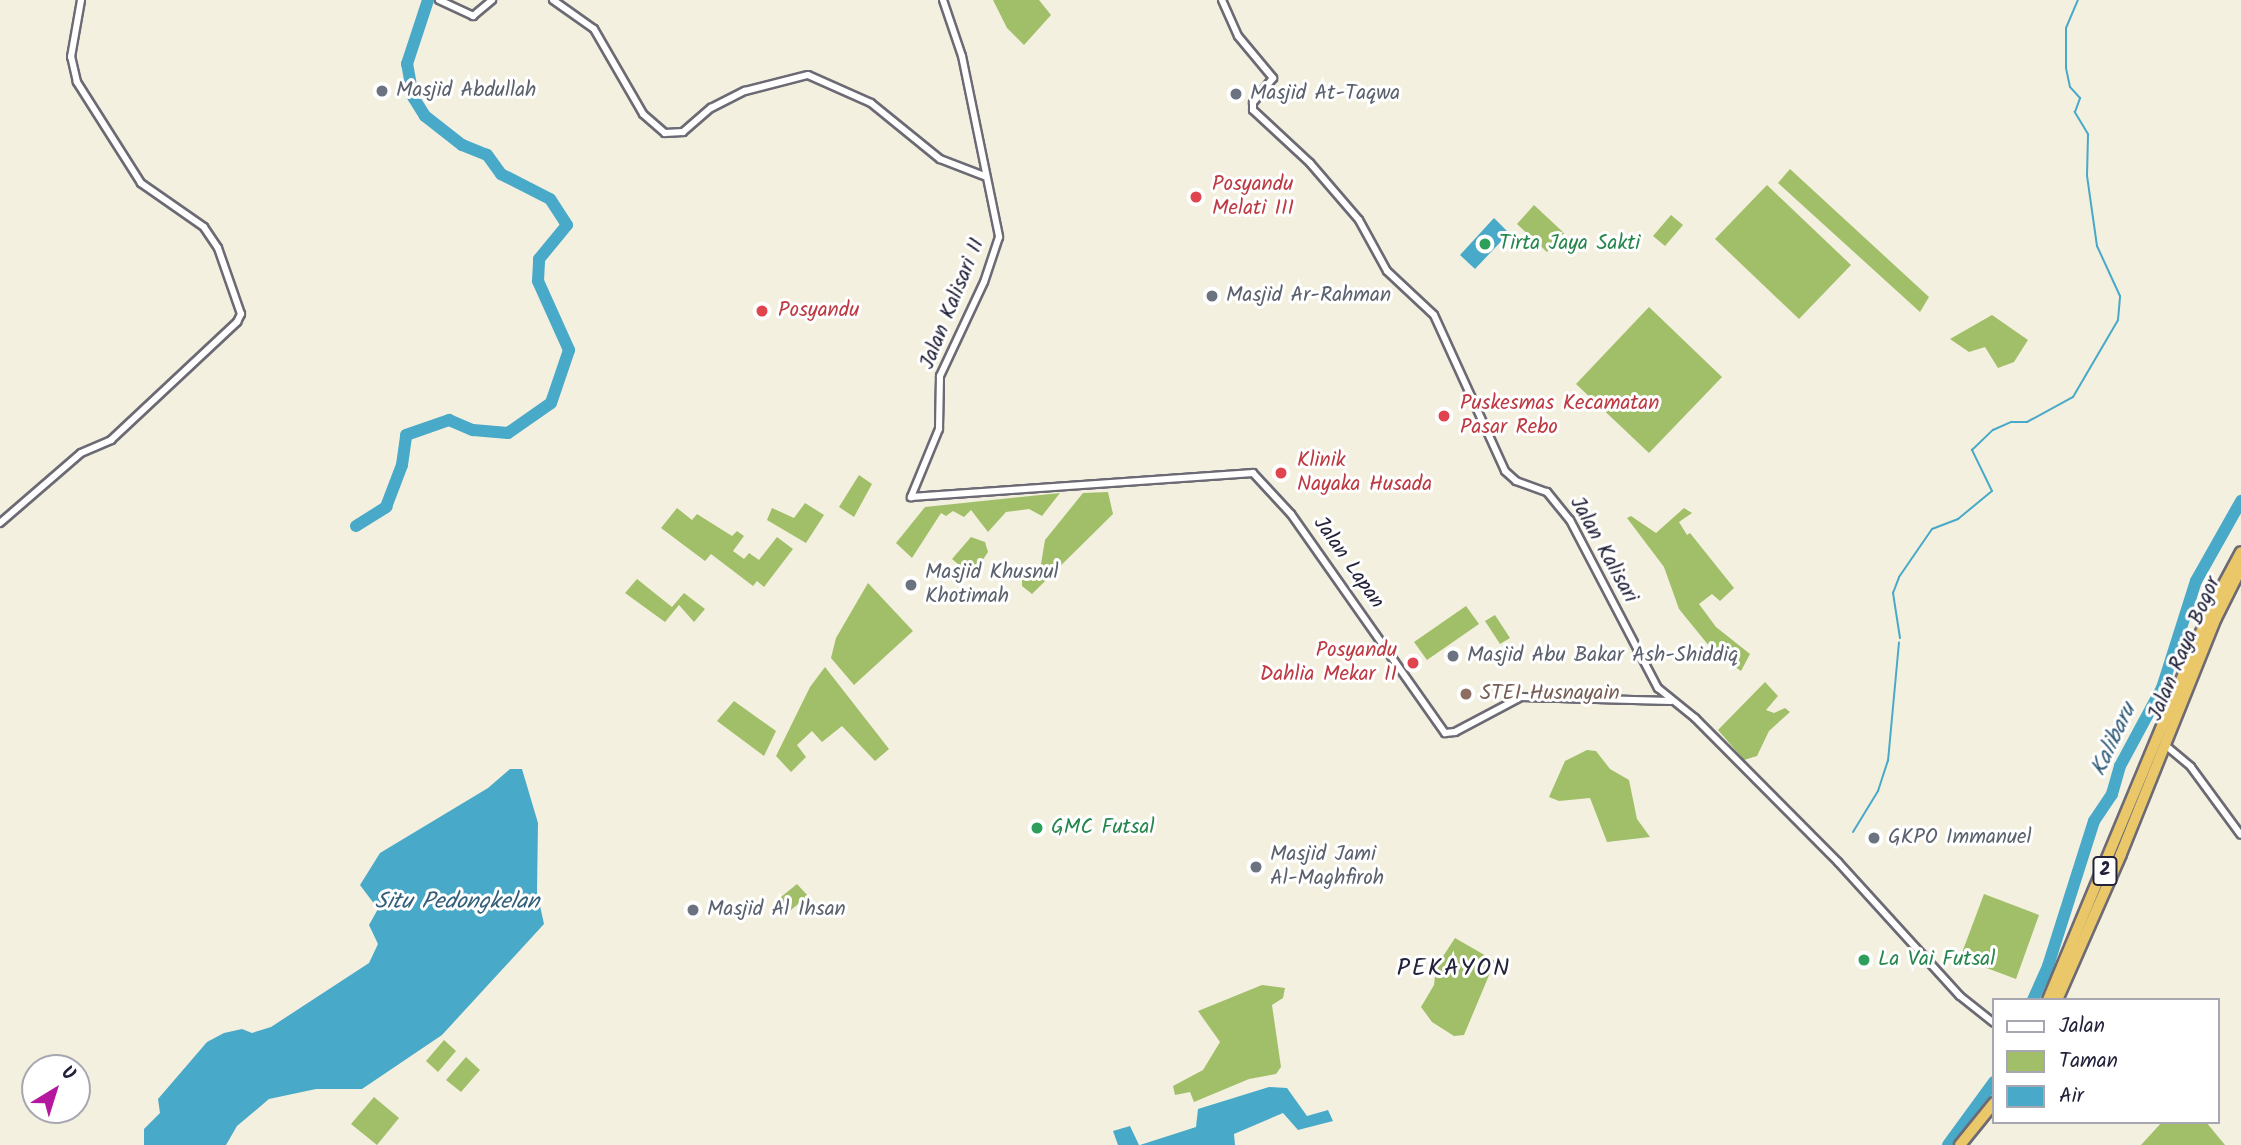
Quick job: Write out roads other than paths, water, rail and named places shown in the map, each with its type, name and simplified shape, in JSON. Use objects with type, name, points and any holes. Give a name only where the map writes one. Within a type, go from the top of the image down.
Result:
[{"type":"highway","name":"Jalan Raya Bogor","points":[[2058,998],[2162,743],[2212,607],[2241,552]]},
{"type":"highway","name":"Jalan Raya Bogor","points":[[2049,998],[2212,626],[2241,568]]},
{"type":"highway","points":[[1960,1145],[1993,1104]]},
{"type":"highway","points":[[1969,1145],[1993,1115]]},
{"type":"street","points":[[0,523],[81,453],[111,440],[237,322],[241,313],[218,248],[204,227],[141,183],[77,82],[71,57],[81,0]]},
{"type":"street","points":[[439,0],[473,16],[492,0]]},
{"type":"street","points":[[553,0],[579,15],[606,48],[643,114],[665,133],[683,132],[711,108],[733,97],[802,75],[862,97],[899,121],[940,159],[984,176]]},
{"type":"street","name":"Jalan Kalisari II","points":[[911,497],[939,429],[940,376],[984,282],[999,237],[984,176],[971,94],[943,0]]},
{"type":"street","name":"Jalan Kalisari","points":[[1222,0],[1238,36],[1273,78],[1253,103],[1253,110],[1310,163],[1359,220],[1387,271],[1434,315],[1505,471],[1516,481],[1547,492],[1561,507],[1601,575],[1633,643],[1671,701],[1695,718],[1838,862],[1905,940],[1964,1000],[1993,1022]]},
{"type":"street","name":"Jalan Lapan","points":[[911,497],[1253,473],[1291,514],[1445,733],[1455,732],[1517,698],[1618,696],[1671,701]]},
{"type":"street","points":[[2162,743],[2191,766],[2241,835]]},
{"type":"water","name":"Tirta Jaya Sakti","points":[[1494,218],[1509,233],[1475,269],[1460,255]]},
{"type":"water","name":"Situ Pedongkelan","points":[[510,769],[522,769],[538,823],[537,892],[544,924],[442,1035],[362,1089],[316,1089],[269,1099],[237,1126],[226,1145],[144,1145],[144,1129],[160,1113],[158,1099],[207,1042],[224,1033],[242,1029],[252,1033],[271,1027],[369,963],[378,944],[369,925],[378,909],[360,885],[380,853],[488,788]]},
{"type":"water","points":[[1269,1087],[1287,1088],[1307,1116],[1328,1110],[1333,1121],[1298,1130],[1283,1113],[1234,1134],[1235,1145],[1140,1145],[1196,1127],[1198,1109]]},
{"type":"water","points":[[1130,1126],[1139,1145],[1118,1145],[1113,1131]]},
{"type":"waterway","points":[[356,526],[386,507],[402,465],[406,435],[449,420],[473,430],[508,433],[551,403],[569,350],[538,281],[539,259],[567,225],[550,199],[501,174],[487,155],[462,145],[425,116],[413,97],[407,64],[428,0]]},
{"type":"waterway","points":[[1900,638],[1893,593],[1899,577],[1932,529],[1958,519],[1992,491],[1972,450],[1993,430],[2011,422],[2027,422],[2073,397],[2118,320],[2120,296],[2097,246],[2087,176],[2088,134],[2075,112],[2080,98],[2070,87],[2066,68],[2066,28],[2078,0]]},
{"type":"waterway","name":"Kalibaru","points":[[2034,998],[2048,966],[2094,821],[2112,794],[2120,766],[2162,688],[2196,581],[2241,501]]},
{"type":"waterway","points":[[1853,832],[1878,791],[1888,761],[1899,643]]},
{"type":"waterway","name":"Kalibaru","points":[[1948,1145],[1993,1083]]},
{"type":"place","name":"Masjid Abdullah","points":[[382,91]]},
{"type":"place","name":"Masjid At-Taqwa","points":[[1236,94]]},
{"type":"place","name":"Posyandu Melati III","points":[[1196,197]]},
{"type":"place","name":"Tirta Jaya Sakti","points":[[1485,244]]},
{"type":"place","name":"Masjid Ar-Rahman","points":[[1212,296]]},
{"type":"place","name":"Posyandu","points":[[762,311]]},
{"type":"place","name":"Puskesmas Kecamatan Pasar Rebo","points":[[1444,416]]},
{"type":"place","name":"Klinik Nayaka Husada","points":[[1281,473]]},
{"type":"place","name":"Masjid Khusnul Khotimah","points":[[911,585]]},
{"type":"place","name":"Masjid Abu Bakar Ash-Shiddiq","points":[[1453,656]]},
{"type":"place","name":"Posyandu Dahlia Mekar II","points":[[1413,663]]},
{"type":"place","name":"STEI Husnayain","points":[[1466,694]]},
{"type":"place","name":"GMC Futsal","points":[[1037,828]]},
{"type":"place","name":"GKPO Immanuel","points":[[1874,838]]},
{"type":"place","name":"Masjid Jami Al-Maghfiroh","points":[[1256,867]]},
{"type":"place","name":"Masjid Al Ihsan","points":[[693,910]]},
{"type":"place","name":"La Vai Futsal","points":[[1864,960]]},
{"type":"district","name":"PEKAYON","points":[[1454,969]]}]
